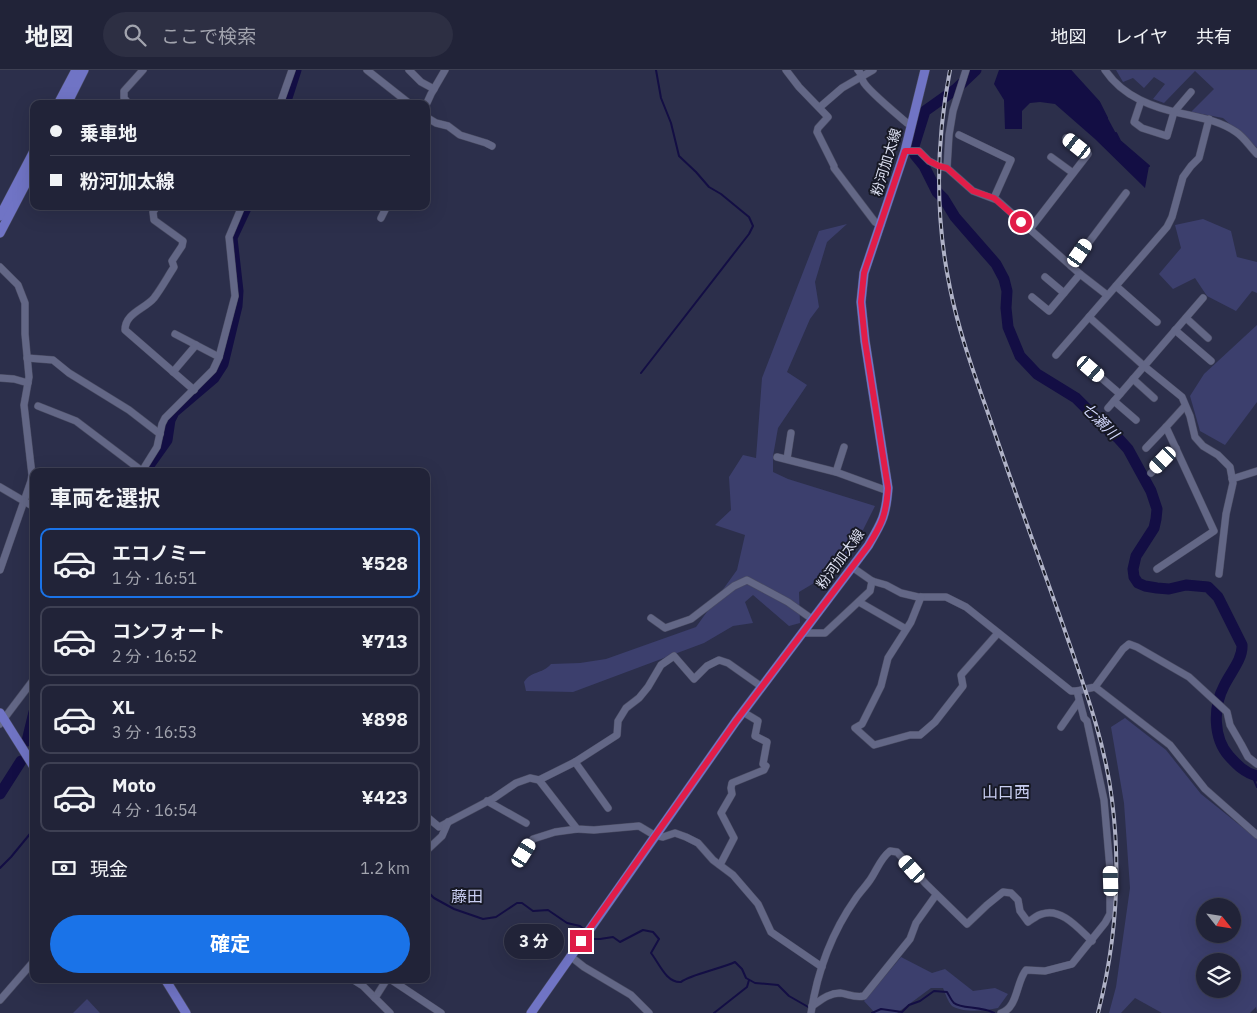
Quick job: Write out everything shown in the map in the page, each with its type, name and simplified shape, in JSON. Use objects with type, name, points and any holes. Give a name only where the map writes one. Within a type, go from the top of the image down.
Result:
[{"type":"main road","points":[[60,100],[76,70]]},
{"type":"main road","points":[[69,100],[84,70]]},
{"type":"main road","name":"粉河加太線","points":[[530,1013],[654,835],[743,712],[852,567],[880,526],[886,511],[888,491],[865,341],[861,302],[864,273],[905,151],[925,70]]},
{"type":"main road","points":[[0,216],[30,159]]},
{"type":"main road","points":[[0,233],[30,176]]},
{"type":"main road","points":[[1,719],[30,761]]},
{"type":"main road","points":[[167,983],[186,1013]]},
{"type":"street","points":[[126,100],[124,91],[143,70]]},
{"type":"street","points":[[281,100],[292,70]]},
{"type":"street","points":[[367,70],[405,100]]},
{"type":"street","points":[[409,70],[421,82],[434,89]]},
{"type":"street","points":[[428,100],[445,70]]},
{"type":"street","points":[[786,70],[799,87],[820,106],[828,117],[818,128],[817,132],[834,168],[875,222],[880,225]]},
{"type":"street","points":[[820,106],[860,72],[873,70]]},
{"type":"street","points":[[947,168],[953,110],[966,70]]},
{"type":"street","points":[[1106,70],[1121,89],[1141,101],[1174,112],[1209,119],[1236,132],[1257,154]]},
{"type":"street","points":[[860,72],[862,81],[911,125]]},
{"type":"street","points":[[1141,101],[1134,122],[1142,128],[1167,136],[1174,112],[1191,92]]},
{"type":"street","points":[[430,119],[448,126],[460,136],[492,146]]},
{"type":"street","points":[[1056,355],[1167,227],[1172,217],[1184,177],[1198,158],[1209,119]]},
{"type":"street","points":[[959,135],[1011,160],[994,198]]},
{"type":"street","points":[[1030,229],[1088,154],[1066,138]]},
{"type":"street","points":[[905,151],[919,151],[929,161],[947,168],[973,191],[994,198],[1080,274],[1108,295]]},
{"type":"street","points":[[1051,156],[1073,173]]},
{"type":"street","points":[[1071,266],[1126,193]]},
{"type":"street","points":[[154,210],[154,220],[183,241],[182,246],[172,260],[174,268],[152,300],[132,314],[125,326],[125,330],[194,390]]},
{"type":"street","points":[[144,468],[157,447],[165,418],[213,370],[219,357],[235,296],[229,237],[240,210]]},
{"type":"street","points":[[381,218],[385,210]]},
{"type":"street","points":[[0,268],[18,285],[25,304],[28,383],[24,404],[31,468]]},
{"type":"street","points":[[1032,297],[1049,311],[1080,274]]},
{"type":"street","points":[[1045,277],[1064,293]]},
{"type":"street","points":[[1116,286],[1157,322]]},
{"type":"street","points":[[1108,408],[1203,298]]},
{"type":"street","points":[[1089,317],[1182,397],[1190,416],[1195,436],[1204,446],[1218,455],[1230,467],[1232,483],[1226,514],[1219,574]]},
{"type":"street","points":[[1186,318],[1208,338]]},
{"type":"street","points":[[1175,330],[1211,361]]},
{"type":"street","points":[[175,334],[219,357]]},
{"type":"street","points":[[173,372],[196,345]]},
{"type":"street","points":[[28,358],[53,360],[69,373],[129,410],[160,434]]},
{"type":"street","points":[[1091,369],[1120,394]]},
{"type":"street","points":[[0,378],[28,383]]},
{"type":"street","points":[[1132,379],[1154,398]]},
{"type":"street","points":[[1114,401],[1136,420]]},
{"type":"street","points":[[38,406],[76,421],[138,468]]},
{"type":"street","points":[[1146,448],[1185,406]]},
{"type":"street","points":[[1157,568],[1214,531],[1166,427]]},
{"type":"street","points":[[787,459],[791,433]]},
{"type":"street","points":[[836,472],[844,447]]},
{"type":"street","points":[[1151,473],[1176,448]]},
{"type":"street","points":[[777,457],[836,472],[888,491]]},
{"type":"street","points":[[1232,479],[1257,471]]},
{"type":"street","points":[[0,570],[30,482]]},
{"type":"street","points":[[0,487],[30,505]]},
{"type":"street","points":[[852,567],[872,581],[901,593],[921,597],[946,597],[966,607],[1072,691],[1095,687],[1128,644],[1137,647],[1189,678],[1227,712],[1230,725],[1248,757],[1257,764]]},
{"type":"street","points":[[651,618],[665,628],[691,619],[734,586],[747,580],[772,593],[812,620]]},
{"type":"street","points":[[802,633],[825,633],[870,591],[872,581]]},
{"type":"street","points":[[921,597],[906,629],[888,658],[881,686],[862,724],[855,728],[874,744],[910,735],[920,735],[935,722],[963,686],[961,675],[998,633]]},
{"type":"street","points":[[859,602],[906,629]]},
{"type":"street","points":[[430,819],[439,827],[487,802],[516,783],[530,778],[539,780],[575,762],[617,735],[618,721],[626,708],[648,687],[661,665],[674,656],[694,680],[707,666],[719,660],[728,663],[762,687]]},
{"type":"street","points":[[1,719],[30,684]]},
{"type":"street","points":[[1095,687],[1170,745],[1206,789],[1257,836]]},
{"type":"street","points":[[1001,1013],[1005,1012],[1014,1000],[1021,977],[1026,970],[1045,971],[1072,964],[1110,914],[1110,869],[1104,800],[1087,721],[1084,718],[1077,691]]},
{"type":"street","points":[[1061,728],[1079,701]]},
{"type":"street","points":[[720,864],[734,838],[720,813],[732,794],[732,783],[764,770],[766,766],[763,764],[767,742],[755,736],[758,721],[743,712]]},
{"type":"street","points":[[575,762],[608,808]]},
{"type":"street","points":[[539,780],[577,829]]},
{"type":"street","points":[[487,802],[526,823]]},
{"type":"street","points":[[430,847],[442,836],[448,822]]},
{"type":"street","points":[[524,853],[532,839],[555,832],[577,829],[594,830],[639,826],[654,835],[663,837],[675,833],[686,836],[698,843],[734,875],[758,904],[771,932],[822,967]]},
{"type":"street","points":[[811,1009],[822,967],[834,936],[855,899],[883,857],[890,851],[897,852],[936,895],[967,924],[1003,892],[1011,892],[1018,900],[1020,911],[1028,922],[1042,913],[1056,912],[1092,940]]},
{"type":"street","points":[[811,1009],[831,994],[842,993],[856,998],[864,996],[910,939],[916,923],[936,895]]},
{"type":"street","points":[[570,956],[584,967],[631,995],[649,1013]]},
{"type":"street","points":[[0,1000],[30,966]]},
{"type":"street","points":[[357,983],[390,1013]]},
{"type":"street","points":[[375,998],[385,983]]},
{"type":"street","points":[[394,983],[441,1013]]},
{"type":"shaded area","points":[[999,70],[1070,70],[1099,102],[1120,141],[1149,166],[1145,188],[1095,139],[1055,104],[1030,103],[1022,111],[1022,129],[1005,129],[1004,100],[994,84]]},
{"type":"shaded area","points":[[1116,70],[1257,70],[1257,148],[1223,118],[1191,112],[1214,89],[1195,71],[1164,103],[1153,99],[1165,84],[1154,77],[1144,88],[1133,78],[1123,82]]},
{"type":"shaded area","points":[[1203,219],[1231,231],[1237,257],[1257,262],[1257,293],[1252,291],[1236,311],[1207,296],[1195,278],[1173,289],[1159,274],[1181,248],[1175,225]]},
{"type":"shaded area","points":[[847,224],[827,242],[815,282],[819,307],[810,319],[787,372],[807,385],[778,428],[773,456],[773,472],[788,479],[875,506],[846,564],[799,592],[800,623],[789,626],[753,595],[745,602],[753,623],[733,626],[704,643],[573,692],[526,691],[524,682],[527,678],[544,670],[551,664],[580,663],[606,659],[696,627],[737,570],[745,535],[715,525],[731,510],[729,477],[743,455],[756,458],[762,378],[819,231]]},
{"type":"shaded area","points":[[1257,325],[1257,402],[1225,445],[1200,431],[1190,396],[1204,374]]},
{"type":"shaded area","points":[[1125,718],[1166,750],[1201,794],[1257,839],[1257,1012],[1256,1007],[1250,1013],[1162,1013],[1135,998],[1121,1013],[1109,1013],[1116,987],[1130,888],[1124,803],[1111,727]]},
{"type":"shaded area","points":[[901,957],[932,973],[945,969],[973,991],[995,988],[1008,994],[998,1008],[980,1011],[952,1006],[943,988],[931,988],[897,1013],[875,1013],[864,1001]]},
{"type":"shaded area","points":[[87,999],[100,1013],[73,1013]]},
{"type":"waterway","points":[[286,100],[296,70]]},
{"type":"waterway","points":[[641,373],[749,234],[753,226],[749,217],[721,194],[709,187],[679,156],[671,123],[661,98],[656,70]]},
{"type":"waterway","name":"七瀬川","points":[[976,70],[956,89],[925,111],[914,146],[915,155],[924,166],[937,192],[944,199],[955,217],[996,264],[1004,279],[1007,291],[1008,327],[1020,356],[1037,374],[1076,398],[1118,438],[1128,449],[1151,491],[1157,509],[1156,519],[1154,528],[1136,556],[1133,569],[1134,577],[1138,583],[1145,586],[1169,589],[1186,585],[1208,587],[1218,597],[1242,645],[1242,650],[1220,694],[1216,722],[1217,731],[1229,756],[1242,768],[1257,776]]},
{"type":"waterway","points":[[1070,70],[1099,102],[1107,118]]},
{"type":"waterway","points":[[1116,133],[1120,141],[1149,166]]},
{"type":"waterway","points":[[147,468],[167,440],[170,420],[174,412],[214,378],[223,364],[237,306],[238,291],[232,238],[245,210]]},
{"type":"waterway","points":[[27,741],[30,729]]},
{"type":"waterway","points":[[0,794],[21,761]]},
{"type":"waterway","points":[[1252,775],[1257,787]]},
{"type":"waterway","points":[[0,868],[30,834]]},
{"type":"waterway","points":[[430,894],[454,909],[483,919],[496,917],[517,903],[522,903],[533,911],[548,910],[567,923],[584,929]]},
{"type":"waterway","points":[[590,935],[593,939],[613,937],[620,942],[643,930],[653,932],[659,939],[651,953],[663,972],[671,979],[681,982],[735,962],[742,969],[746,978],[755,983],[778,985],[789,996],[810,1008]]},
{"type":"waterway","points":[[714,1013],[747,987],[749,980]]},
{"type":"waterway","points":[[872,1013],[881,1009],[902,1012],[909,1005],[920,1001],[934,991],[947,992],[957,1005],[983,1009],[994,1013]]},
{"type":"railway","points":[[950,70],[942,124],[939,179],[942,234],[950,288],[973,371],[1086,693],[1109,778],[1115,827],[1115,907],[1109,960],[1098,1013]]},
{"type":"district","name":"山口西","points":[[1006,792]]},
{"type":"district","name":"藤田","points":[[467,896]]},
{"type":"route","points":[[581,941],[736,721],[868,546],[880,526],[886,511],[888,488],[865,341],[861,302],[864,273],[905,151],[919,151],[929,161],[947,168],[973,191],[994,198],[1021,222]]}]
